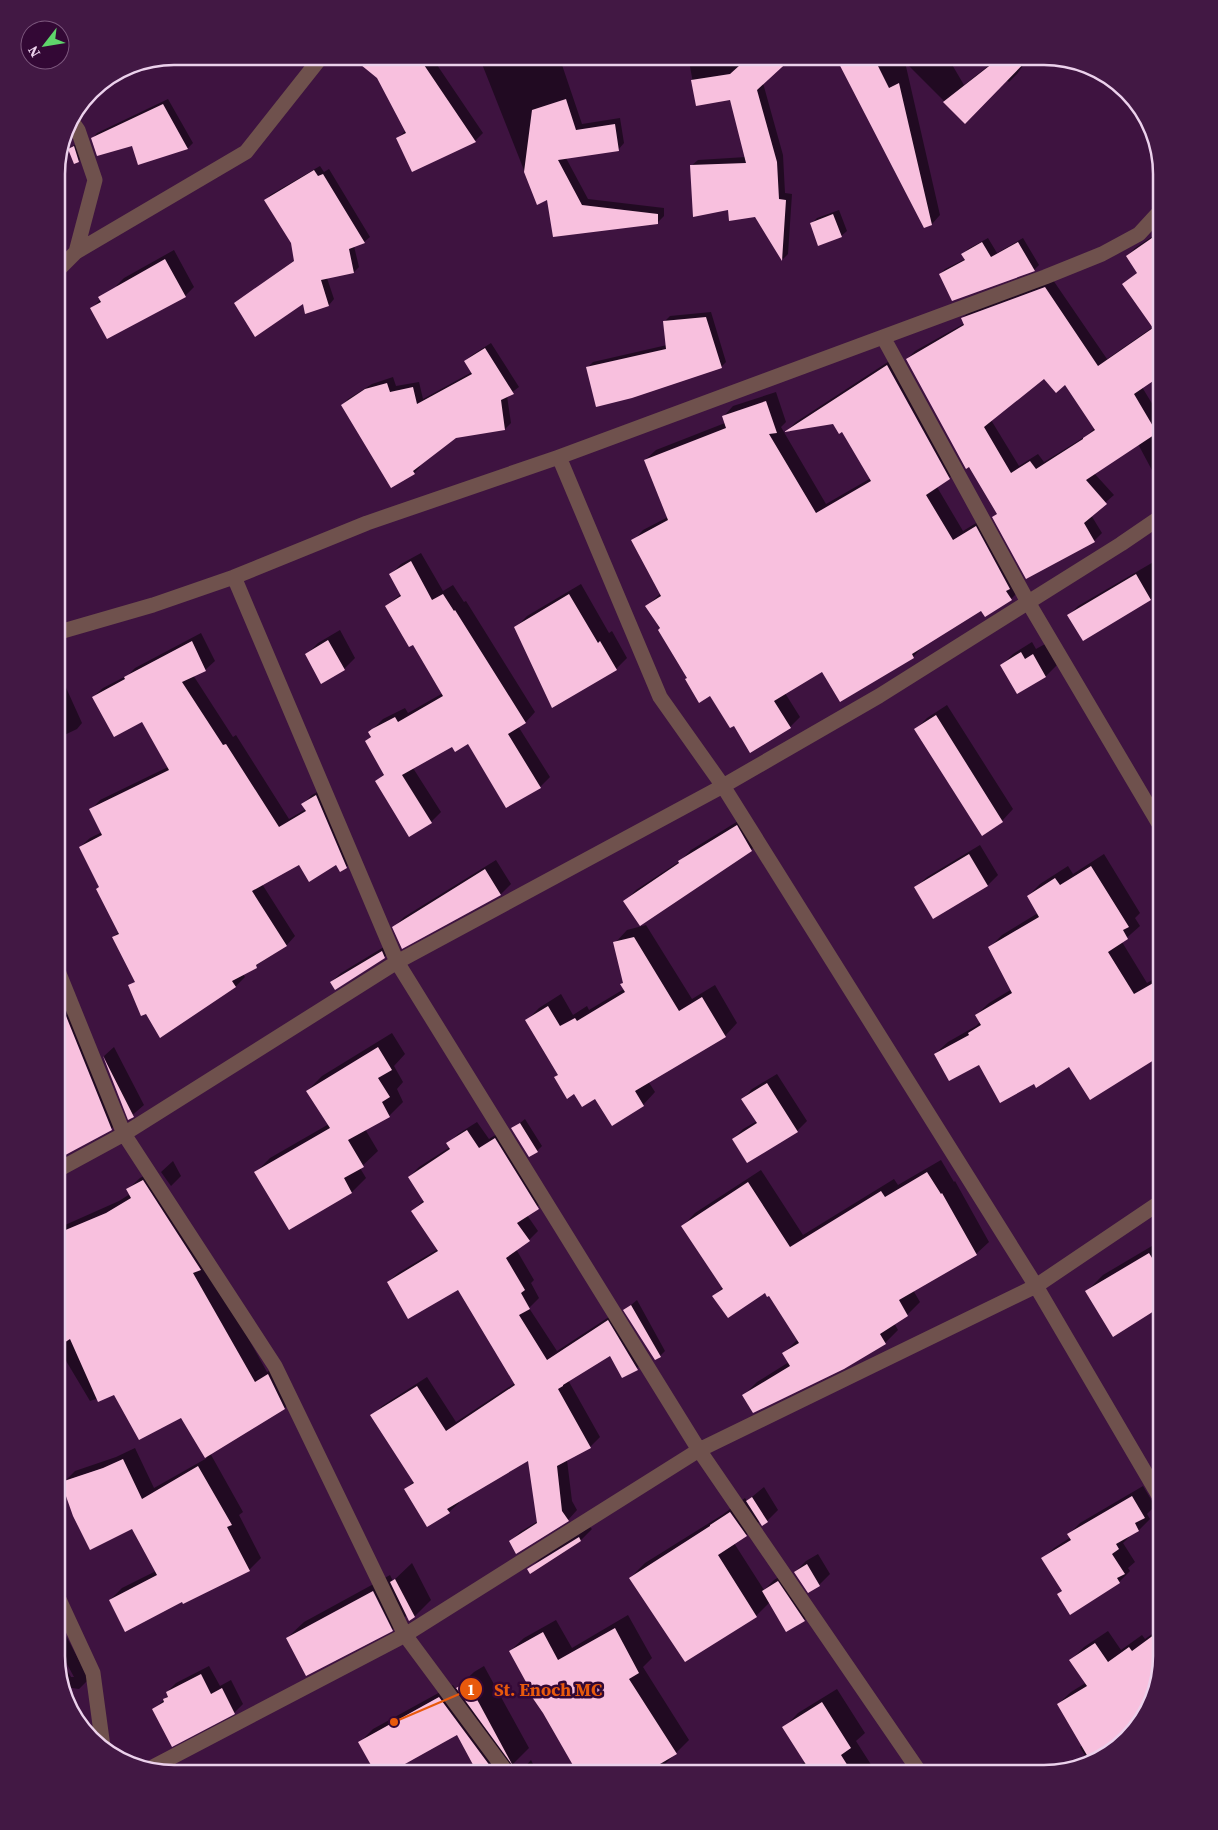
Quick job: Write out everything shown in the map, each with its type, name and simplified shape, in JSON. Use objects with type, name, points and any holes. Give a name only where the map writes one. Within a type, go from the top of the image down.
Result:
[{"type":"street","points":[[65,263],[76,252],[246,152],[315,65]]},
{"type":"street","points":[[76,127],[95,180],[76,252]]},
{"type":"street","points":[[65,630],[153,605],[234,577],[367,523],[559,457],[818,359],[883,337],[1102,254],[1139,234],[1153,218]]},
{"type":"street","points":[[883,337],[1028,602],[1153,814]]},
{"type":"street","points":[[559,457],[660,697],[723,786],[1036,1286],[1153,1486]]},
{"type":"street","points":[[65,1166],[124,1134],[397,962],[723,786],[879,696],[1153,522]]},
{"type":"street","points":[[234,577],[397,962],[699,1450],[916,1765]]},
{"type":"street","points":[[65,988],[124,1134],[275,1366],[405,1635],[501,1765]]},
{"type":"street","points":[[159,1764],[405,1635],[699,1450],[1036,1286],[1153,1207]]},
{"type":"street","points":[[65,1612],[93,1672],[101,1737]]},
{"type":"building","points":[[361,65],[424,65],[476,142],[412,172],[396,138],[406,133],[377,78]]},
{"type":"building","points":[[740,65],[784,65],[757,90],[777,162],[779,199],[786,200],[782,261],[755,217],[729,221],[728,210],[693,217],[690,165],[746,163],[730,100],[696,106],[691,80],[730,74]]},
{"type":"building","points":[[840,65],[878,65],[889,88],[899,83],[932,225],[924,228]]},
{"type":"building","points":[[990,65],[1022,65],[965,124],[943,102]]},
{"type":"building","points":[[566,99],[576,130],[615,124],[619,151],[558,160],[582,205],[658,214],[658,224],[553,237],[547,200],[537,205],[524,172],[532,110]]},
{"type":"building","points":[[163,104],[188,149],[138,165],[132,146],[97,156],[91,138]]},
{"type":"building","points":[[74,146],[79,162],[74,164],[68,149]]},
{"type":"building","points":[[314,170],[318,176],[323,174],[365,243],[349,249],[354,273],[321,280],[329,306],[305,314],[303,304],[255,337],[234,303],[294,261],[291,243],[264,200]]},
{"type":"building","points":[[833,214],[842,237],[818,246],[810,223]]},
{"type":"building","points":[[1153,237],[1153,328],[1122,284],[1137,273],[1126,256]]},
{"type":"building","points":[[982,242],[991,257],[1018,242],[1035,271],[952,301],[939,274],[965,260],[961,254]]},
{"type":"building","points":[[165,259],[186,297],[107,339],[90,308],[101,302],[98,297]]},
{"type":"building","points":[[1045,287],[1098,366],[1153,328],[1153,381],[1134,394],[1153,426],[1153,436],[1086,480],[1107,504],[1084,523],[1095,542],[1026,579],[992,517],[997,514],[969,467],[966,469],[906,359],[964,325],[961,318]],"holes":[[[1044,379],[1056,393],[1065,385],[1095,430],[1036,469],[1030,461],[1011,473],[984,427]]]},
{"type":"building","points":[[706,317],[722,368],[632,398],[596,407],[586,367],[666,349],[663,321]]},
{"type":"building","points":[[485,348],[514,394],[501,400],[505,430],[456,438],[413,471],[415,474],[391,488],[341,405],[365,389],[387,383],[390,392],[413,387],[417,404],[472,374],[464,361]]},
{"type":"building","points":[[887,365],[950,479],[926,495],[953,540],[976,526],[1010,589],[1006,591],[1012,600],[985,617],[981,611],[912,654],[914,658],[840,702],[822,672],[774,701],[791,728],[750,753],[734,726],[730,728],[710,696],[699,703],[685,679],[687,678],[658,630],[660,628],[645,606],[661,596],[631,540],[668,520],[644,460],[726,428],[722,416],[766,401],[777,433],[769,434],[816,513],[871,481],[842,432],[839,434],[833,424],[784,432]]},
{"type":"building","points":[[411,561],[432,600],[443,594],[455,610],[526,723],[508,734],[541,788],[506,808],[468,744],[455,752],[452,747],[402,775],[432,823],[409,837],[375,781],[384,775],[365,741],[371,737],[368,732],[372,729],[395,717],[398,722],[443,696],[413,645],[409,647],[385,606],[401,596],[389,574]]},
{"type":"building","points":[[1136,574],[1151,600],[1083,641],[1067,615]]},
{"type":"building","points":[[569,594],[598,643],[600,641],[617,670],[552,708],[514,627]]},
{"type":"building","points":[[328,640],[345,670],[321,684],[305,654]]},
{"type":"building","points":[[192,641],[206,671],[182,682],[223,745],[226,744],[279,827],[306,811],[301,804],[316,795],[347,868],[340,872],[336,865],[309,882],[299,865],[252,891],[287,946],[256,965],[257,968],[232,981],[236,987],[160,1038],[146,1014],[141,1016],[128,985],[135,982],[112,937],[119,934],[96,889],[99,887],[79,847],[102,835],[89,809],[169,770],[142,722],[114,737],[92,697],[125,679],[124,677]]},
{"type":"building","points":[[1021,652],[1025,659],[1033,654],[1046,677],[1017,694],[1000,665]]},
{"type":"building","points":[[936,715],[1003,822],[982,836],[914,729]]},
{"type":"building","points":[[737,825],[752,851],[640,926],[623,901],[679,863],[678,861]]},
{"type":"building","points":[[969,854],[988,886],[933,919],[914,887]]},
{"type":"building","points":[[1091,866],[1129,927],[1123,930],[1128,939],[1108,952],[1134,994],[1153,983],[1153,1061],[1090,1100],[1069,1067],[1036,1088],[1034,1084],[1000,1103],[979,1065],[949,1081],[934,1054],[969,1035],[968,1033],[981,1025],[975,1015],[1012,993],[988,947],[1039,917],[1027,896],[1055,878],[1060,885]]},
{"type":"building","points":[[485,869],[501,895],[402,949],[392,927]]},
{"type":"building","points":[[634,937],[679,1011],[702,997],[726,1037],[635,1091],[644,1106],[612,1126],[595,1099],[582,1107],[574,1094],[567,1099],[554,1077],[558,1075],[525,1020],[548,1006],[560,1026],[575,1018],[577,1021],[625,992],[620,984],[623,983],[613,942]]},
{"type":"building","points":[[382,951],[385,958],[335,990],[330,982]]},
{"type":"building","points":[[65,1013],[112,1130],[65,1155]]},
{"type":"building","points":[[378,1047],[392,1070],[378,1078],[390,1097],[382,1102],[390,1117],[348,1140],[364,1167],[344,1178],[352,1193],[289,1230],[254,1172],[330,1128],[306,1091]]},
{"type":"building","points":[[103,1056],[134,1117],[128,1120]]},
{"type":"building","points":[[767,1083],[798,1132],[747,1163],[732,1139],[757,1123],[741,1099]]},
{"type":"building","points":[[520,1123],[538,1152],[529,1157],[511,1128]]},
{"type":"building","points":[[467,1130],[479,1148],[495,1138],[539,1209],[517,1223],[530,1241],[506,1258],[525,1290],[521,1293],[530,1309],[519,1315],[547,1360],[608,1320],[638,1370],[622,1378],[610,1356],[558,1389],[591,1448],[557,1466],[562,1511],[569,1521],[516,1554],[509,1541],[537,1523],[528,1461],[447,1509],[450,1513],[427,1527],[404,1489],[414,1483],[370,1415],[417,1386],[446,1431],[515,1385],[458,1290],[408,1319],[387,1282],[438,1251],[411,1211],[424,1202],[408,1177],[450,1149],[446,1143]]},
{"type":"building","points":[[927,1172],[942,1193],[977,1255],[899,1300],[908,1316],[880,1334],[886,1344],[844,1369],[753,1413],[742,1395],[790,1366],[782,1353],[799,1343],[769,1296],[767,1297],[765,1293],[728,1318],[712,1296],[723,1289],[681,1226],[748,1182],[790,1247],[881,1191],[885,1197]]},
{"type":"building","points":[[143,1180],[201,1270],[193,1273],[255,1382],[268,1374],[285,1409],[205,1458],[181,1418],[139,1440],[114,1395],[98,1402],[70,1339],[65,1342],[65,1230],[106,1213],[131,1198],[126,1189]]},
{"type":"building","points":[[1149,1253],[1153,1259],[1153,1312],[1113,1337],[1085,1291]]},
{"type":"building","points":[[631,1305],[661,1357],[655,1360],[623,1310]]},
{"type":"building","points":[[123,1459],[142,1499],[198,1466],[232,1525],[227,1527],[250,1571],[183,1604],[182,1602],[125,1632],[109,1600],[157,1575],[132,1529],[90,1550],[73,1516],[65,1493],[65,1481]]},
{"type":"building","points":[[1132,1496],[1145,1518],[1135,1523],[1139,1531],[1116,1544],[1119,1549],[1112,1554],[1125,1574],[1117,1578],[1120,1583],[1070,1615],[1057,1594],[1062,1591],[1041,1558],[1071,1540],[1067,1534]]},
{"type":"building","points":[[752,1497],[768,1522],[762,1526],[746,1501]]},
{"type":"building","points":[[730,1512],[747,1536],[718,1555],[757,1617],[685,1662],[629,1578]]},
{"type":"building","points":[[579,1537],[581,1541],[530,1574],[527,1569]]},
{"type":"building","points":[[807,1564],[820,1586],[808,1593],[794,1572]]},
{"type":"building","points":[[395,1579],[415,1617],[409,1621],[390,1582]]},
{"type":"building","points":[[778,1581],[805,1621],[786,1632],[762,1591]]},
{"type":"building","points":[[373,1591],[393,1631],[306,1676],[286,1638]]},
{"type":"building","points":[[615,1628],[639,1673],[629,1679],[677,1754],[658,1765],[573,1765],[543,1713],[523,1684],[526,1682],[509,1651],[543,1632],[558,1660]]},
{"type":"building","points":[[1153,1636],[1152,1670],[1145,1698],[1131,1722],[1121,1733],[1110,1743],[1088,1756],[1057,1704],[1087,1686],[1069,1660],[1095,1643],[1108,1662],[1129,1647],[1132,1651]]},
{"type":"building","points":[[201,1674],[211,1694],[222,1688],[235,1714],[172,1747],[152,1709],[164,1702],[163,1699],[168,1697],[166,1692]]},
{"type":"building","points":[[467,1682],[512,1765],[512,1765],[456,1688]]},
{"type":"building","points":[[439,1697],[489,1765],[473,1765],[457,1735],[403,1765],[371,1765],[358,1742]]},
{"type":"building","points":[[822,1702],[851,1748],[841,1755],[847,1765],[806,1765],[782,1727]]},
{"type":"place","name":"St. Enoch MC","points":[[394,1722]]}]
